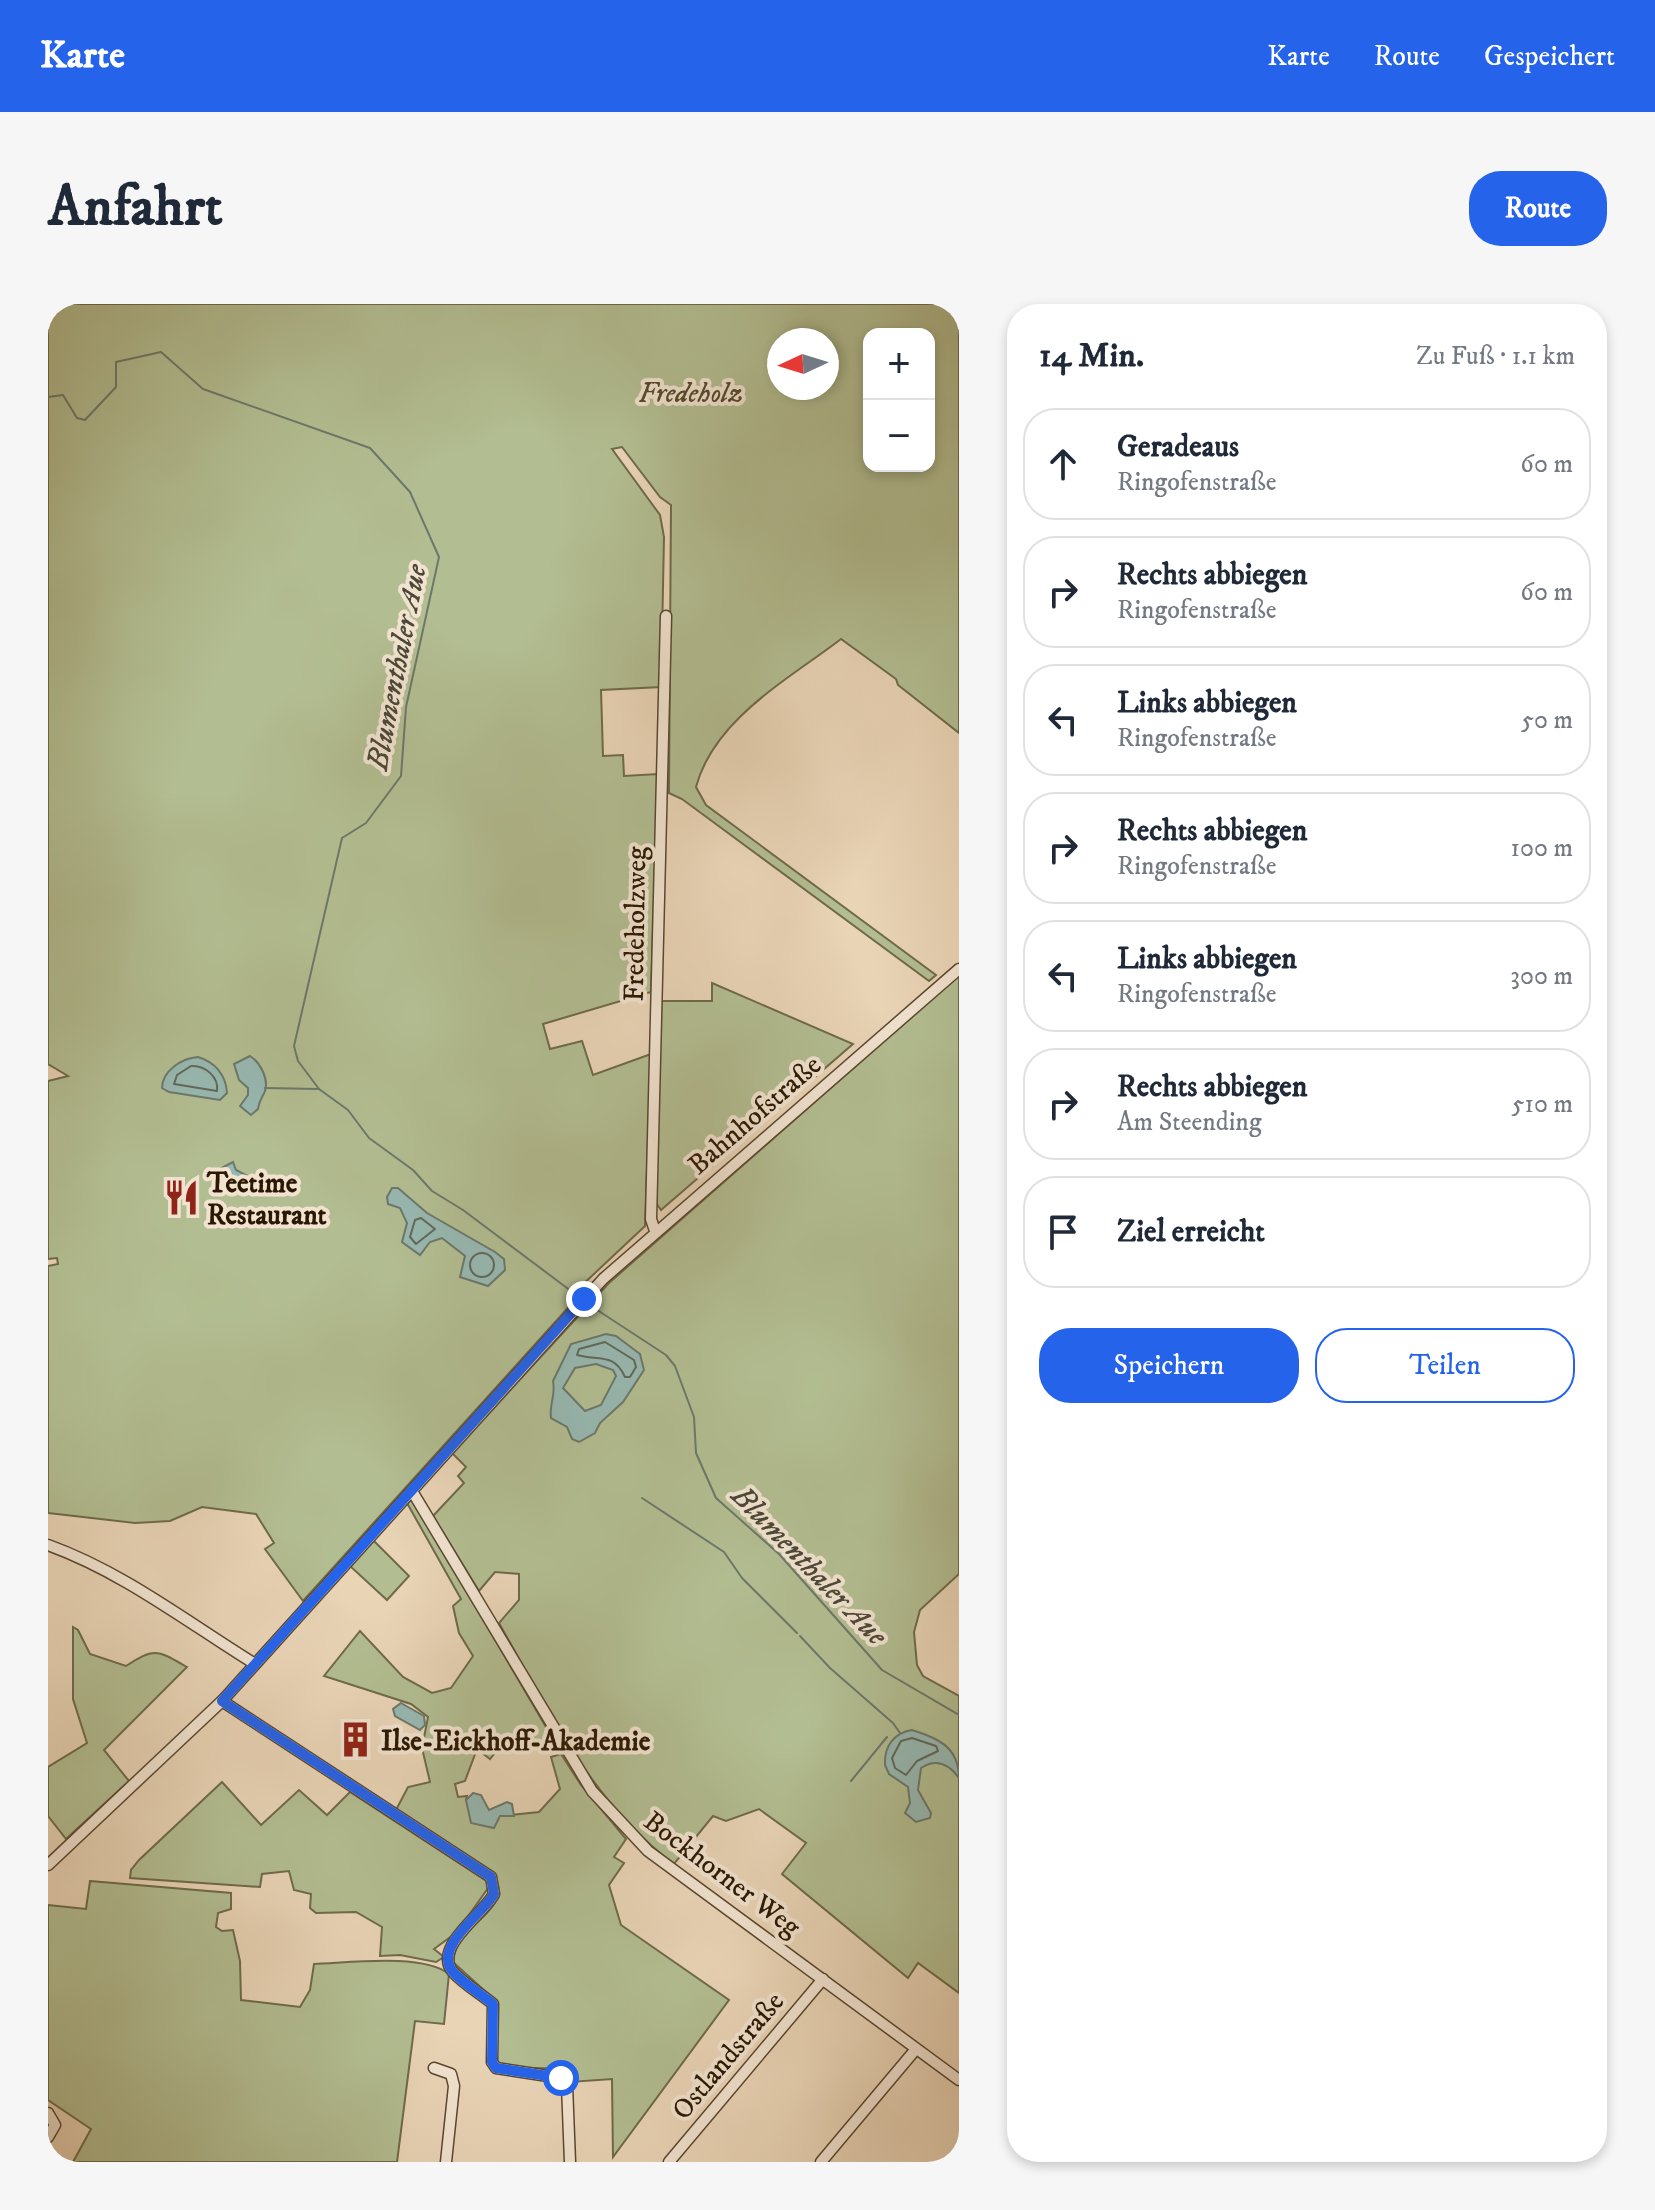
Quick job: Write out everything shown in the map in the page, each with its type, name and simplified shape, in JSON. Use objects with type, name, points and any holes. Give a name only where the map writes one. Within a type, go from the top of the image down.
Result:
[{"type":"street","name":"Fredeholzweg","points":[[655,1231],[652,1205],[666,616]]},
{"type":"street","name":"Bahnhofstraße","points":[[48,1865],[222,1701],[584,1299],[655,1231],[959,969]]},
{"type":"street","name":"Bockhorner Weg","points":[[412,1491],[579,1769],[606,1808],[648,1851],[959,2080]]},
{"type":"street","points":[[48,1545],[119,1576],[255,1664]]},
{"type":"street","points":[[222,1701],[491,1877],[494,1894],[489,1904],[451,1945],[448,1957],[451,1970],[493,2004],[492,2062],[496,2068],[561,2078],[567,2085],[570,2162]]},
{"type":"street","name":"Ostlandstraße","points":[[669,2162],[823,1979]]},
{"type":"street","points":[[821,2162],[916,2049]]},
{"type":"street","points":[[434,2068],[451,2074],[454,2086],[446,2162]]},
{"type":"street","points":[[48,2113],[55,2125],[48,2137]]},
{"type":"green space","name":"Fredeholz","points":[[48,304],[959,304],[959,733],[898,685],[896,679],[841,639],[777,685],[736,721],[705,763],[696,787],[706,805],[936,975],[929,981],[682,799],[669,793],[671,505],[660,497],[622,447],[612,449],[660,515],[664,537],[661,687],[601,690],[603,756],[623,755],[624,776],[658,774],[651,992],[543,1024],[550,1049],[582,1041],[593,1075],[651,1054],[645,1226],[579,1288],[575,1300],[303,1601],[265,1549],[274,1543],[256,1514],[202,1507],[170,1521],[135,1523],[48,1513],[48,1266],[58,1264],[57,1258],[48,1259],[48,1081],[68,1076],[48,1064]]},
{"type":"green space","points":[[959,975],[959,1574],[920,1610],[914,1632],[917,1665],[923,1676],[959,1696],[959,1993],[918,1963],[908,1978],[782,1874],[806,1843],[759,1809],[726,1821],[713,1816],[674,1864],[645,1840],[619,1813],[574,1753],[499,1623],[519,1600],[519,1574],[495,1572],[479,1591],[433,1516],[464,1483],[458,1476],[466,1467],[452,1453],[609,1283]]},
{"type":"green space","points":[[712,983],[853,1044],[661,1210],[656,1203],[661,1001],[712,1001]]},
{"type":"green space","points":[[414,1501],[553,1739],[536,1748],[519,1736],[502,1744],[490,1759],[477,1749],[465,1781],[455,1784],[458,1797],[467,1796],[466,1800],[500,1816],[539,1812],[560,1789],[551,1757],[561,1754],[581,1785],[626,1839],[614,1857],[624,1863],[609,1885],[621,1925],[729,2000],[613,2157],[612,2079],[570,2082],[571,2069],[502,2067],[495,2059],[496,2001],[454,1963],[463,1937],[493,1905],[498,1894],[497,1881],[486,1868],[396,1810],[408,1787],[430,1782],[422,1748],[428,1717],[411,1704],[324,1676],[360,1631],[403,1677],[432,1693],[451,1688],[473,1656],[459,1633],[453,1606],[461,1599],[407,1503]]},
{"type":"green space","points":[[373,1540],[409,1576],[387,1600],[350,1566]]},
{"type":"green space","points":[[73,1627],[78,1630],[90,1654],[126,1666],[156,1653],[187,1667],[104,1750],[129,1781],[66,1839],[48,1816],[48,1767],[87,1743],[73,1699]]},
{"type":"green space","points":[[222,1782],[261,1825],[299,1790],[327,1815],[350,1792],[491,1884],[456,1933],[434,1949],[444,1957],[436,1962],[400,1955],[380,1956],[382,1927],[356,1912],[316,1913],[310,1908],[311,1894],[294,1890],[289,1871],[262,1874],[260,1887],[130,1878],[131,1870],[139,1860]]},
{"type":"green space","points":[[90,1881],[231,1893],[231,1909],[218,1913],[216,1927],[222,1931],[233,1930],[240,1961],[241,2000],[300,2007],[310,1990],[314,1964],[403,1961],[421,1963],[449,1974],[444,2024],[415,2021],[397,2162],[73,2162],[91,2129],[48,2100],[48,1905],[86,1909]]},
{"type":"water","points":[[250,1056],[263,1071],[266,1081],[258,1109],[251,1115],[240,1106],[248,1095],[248,1088],[239,1080],[234,1064]]},
{"type":"water","points":[[198,1057],[222,1075],[227,1093],[220,1100],[169,1092],[162,1088],[165,1076],[174,1066]]},
{"type":"water","points":[[233,1162],[236,1170],[259,1182],[271,1181],[290,1188],[291,1192],[253,1190],[217,1178],[216,1171]]},
{"type":"water","points":[[392,1188],[398,1188],[427,1213],[495,1252],[504,1259],[505,1270],[488,1286],[460,1277],[465,1256],[442,1238],[430,1242],[420,1255],[402,1242],[407,1223],[400,1208],[388,1204],[387,1197]]},
{"type":"water","points":[[606,1334],[616,1336],[640,1354],[644,1370],[623,1402],[600,1423],[595,1433],[579,1442],[572,1439],[567,1427],[551,1418],[553,1381],[571,1344]],"holes":[[[596,1364],[613,1370],[616,1376],[601,1405],[585,1411],[563,1388],[575,1368]]]},
{"type":"water","points":[[401,1703],[424,1716],[425,1725],[420,1730],[395,1716],[393,1709]]},
{"type":"water","points":[[912,1730],[938,1741],[951,1751],[959,1778],[942,1764],[932,1763],[921,1768],[918,1790],[931,1813],[930,1818],[916,1822],[905,1813],[910,1803],[908,1787],[889,1774],[885,1765],[891,1742],[900,1734]]},
{"type":"water","points":[[473,1793],[481,1795],[489,1810],[507,1802],[512,1804],[514,1816],[500,1816],[494,1828],[471,1823],[466,1800]]},
{"type":"waterway","name":"Blumenthaler Aue","points":[[48,397],[63,395],[77,418],[85,420],[116,387],[116,362],[161,352],[203,389],[370,448],[410,492],[439,557],[406,707],[401,776],[366,823],[342,838],[294,1046],[298,1061],[319,1089],[348,1110],[369,1138],[413,1170],[432,1191],[463,1210],[579,1297]]},
{"type":"waterway","points":[[265,1088],[319,1089]]},
{"type":"waterway","name":"Blumenthaler Aue","points":[[588,1304],[666,1355],[675,1366],[694,1417],[696,1453],[716,1498],[779,1554],[882,1670],[959,1715]]},
{"type":"waterway","points":[[642,1498],[724,1552],[742,1578],[797,1633]]},
{"type":"waterway","points":[[800,1636],[900,1733]]},
{"type":"waterway","points":[[851,1781],[887,1737]]},
{"type":"place","name":"Teetime Restaurant","points":[[181,1198]]},
{"type":"place","name":"Ilse-Eickhoff-Akademie","points":[[355,1740]]},
{"type":"route","points":[[561,2078],[496,2068],[492,2062],[496,2013],[493,2004],[451,1970],[448,1957],[451,1945],[489,1904],[494,1894],[491,1877],[222,1701],[584,1299]]}]
